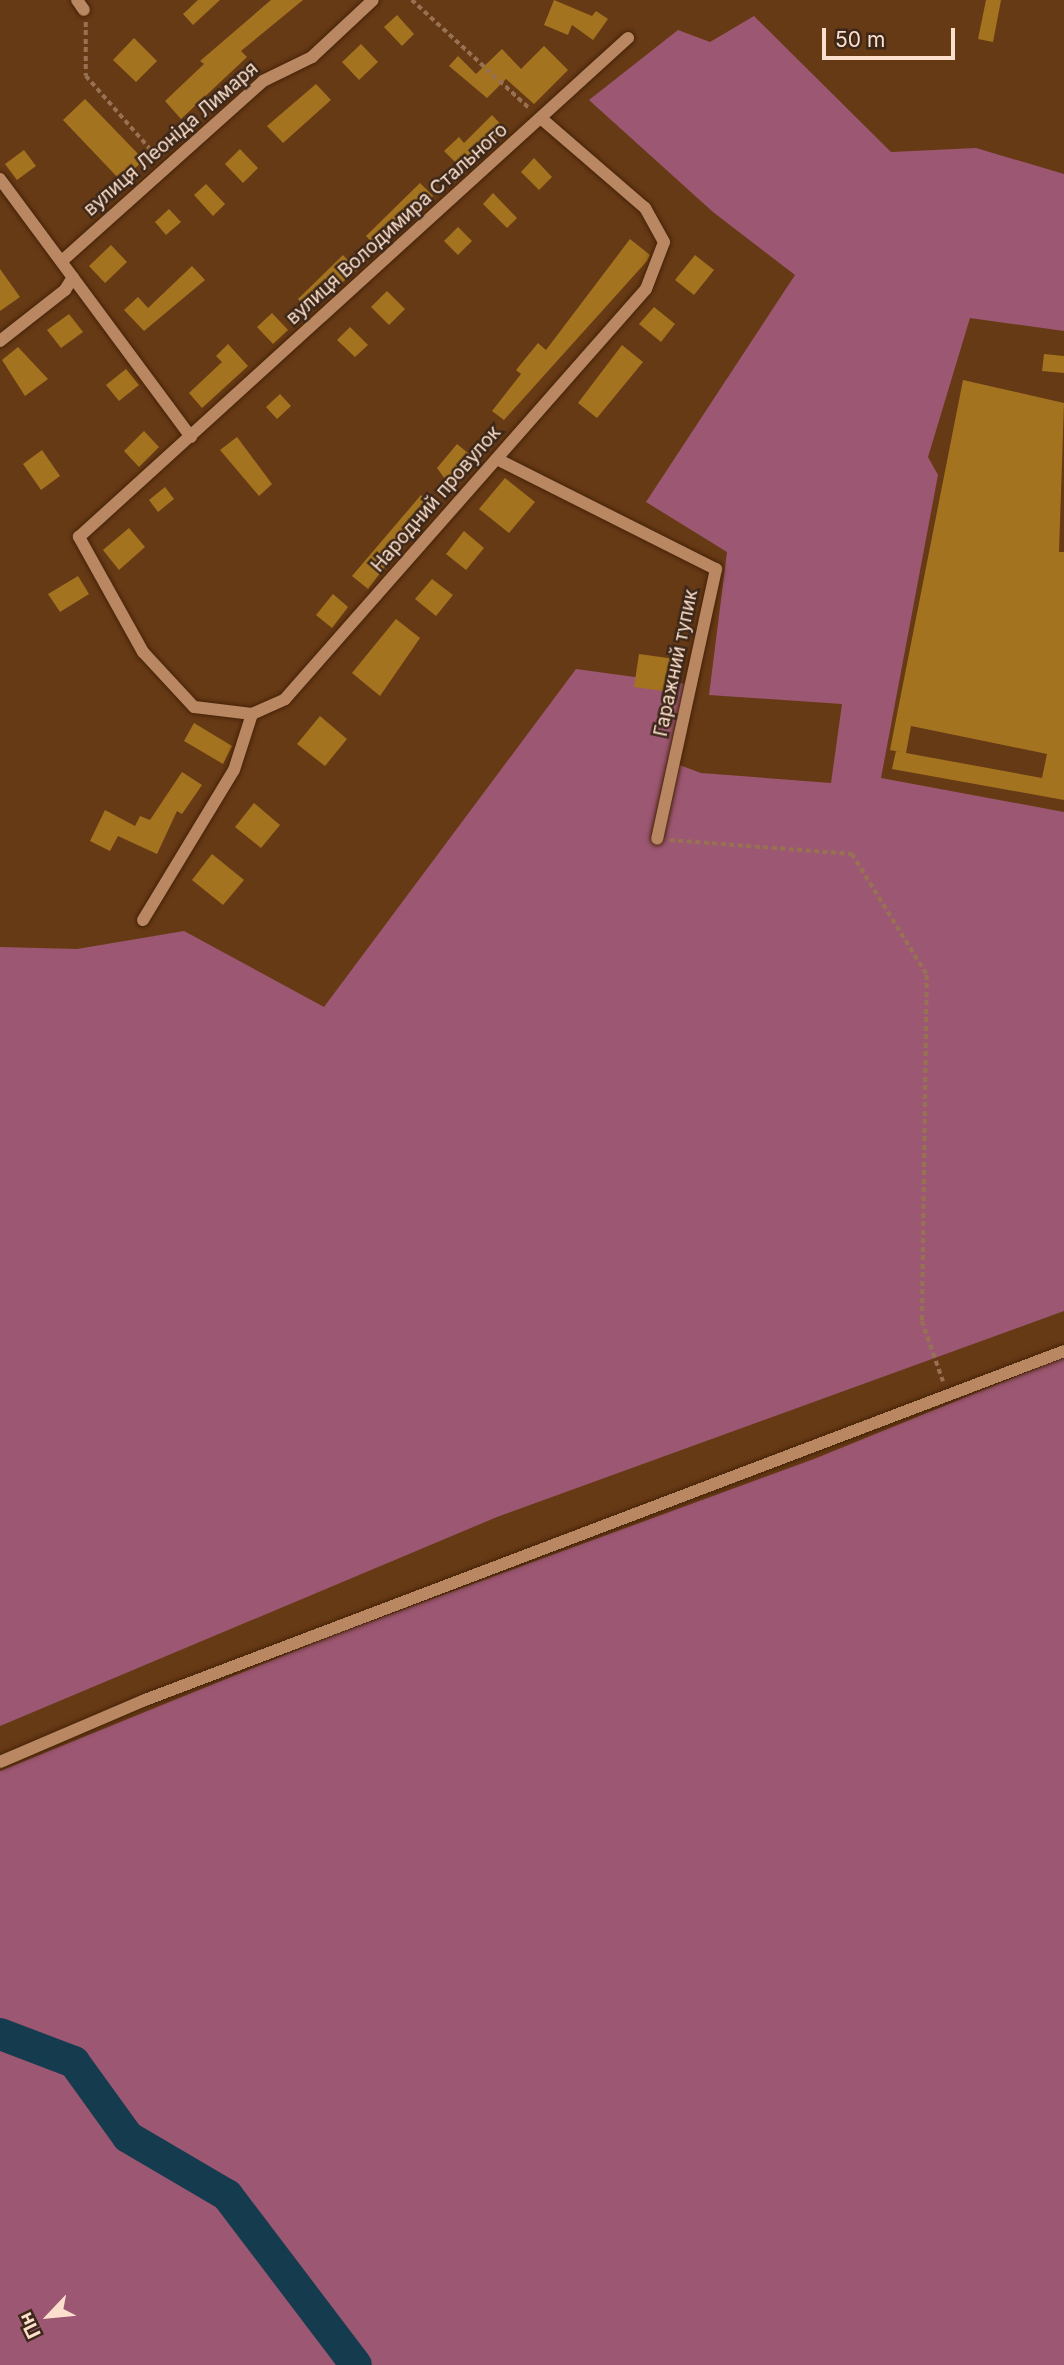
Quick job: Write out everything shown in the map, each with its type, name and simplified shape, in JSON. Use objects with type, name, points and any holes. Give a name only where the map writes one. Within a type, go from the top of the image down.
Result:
[{"type":"street","name":"вулиця Леоніда Лимаря","points":[[63,260],[164,165],[263,81],[312,57],[373,0]]},
{"type":"street","name":"вулиця Володимира Стального","points":[[191,437],[628,38]]},
{"type":"street","name":"Народний провулок","points":[[251,714],[285,699],[646,289],[664,242],[645,208],[542,119]]},
{"type":"street","points":[[0,179],[63,260],[191,437],[79,537],[143,652],[194,707],[251,714],[234,770],[143,920]]},
{"type":"street","points":[[0,341],[73,277]]},
{"type":"street","name":"Гаражний тупик","points":[[497,459],[716,569],[657,839]]},
{"type":"street","points":[[0,1762],[145,1700],[1064,1351]]},
{"type":"path","points":[[412,0],[542,119]]},
{"type":"path","points":[[81,5],[86,76],[164,165]]},
{"type":"path","points":[[657,839],[852,854],[927,975],[922,1321],[949,1396]]},
{"type":"shaded area","points":[[754,16],[891,152],[976,148],[1064,174],[1064,331],[970,318],[928,457],[938,475],[881,778],[1064,812],[1064,1311],[497,1517],[0,1726],[0,947],[77,949],[184,931],[324,1007],[576,669],[686,684],[671,762],[701,773],[831,783],[842,704],[709,695],[727,552],[646,502],[795,275],[713,212],[589,100],[678,30],[710,42]]},
{"type":"shaded area","points":[[1064,1357],[1064,2365],[0,2365],[0,1771],[339,1633],[814,1459]]},
{"type":"building","points":[[198,0],[220,0],[193,25],[183,14]]},
{"type":"building","points":[[271,0],[303,0],[241,51],[247,57],[181,119],[165,101],[204,64],[200,61]]},
{"type":"building","points":[[554,0],[592,16],[596,11],[608,19],[593,40],[572,25],[568,35],[544,25]]},
{"type":"building","points":[[986,0],[1001,0],[993,42],[978,39]]},
{"type":"building","points":[[397,15],[414,34],[402,46],[384,27]]},
{"type":"building","points":[[134,38],[157,61],[136,82],[113,60]]},
{"type":"building","points":[[361,44],[378,62],[359,80],[342,62]]},
{"type":"building","points":[[544,46],[568,70],[534,104],[506,79],[487,98],[449,66],[458,56],[476,74],[502,49],[521,69]]},
{"type":"building","points":[[316,84],[331,100],[283,143],[267,126]]},
{"type":"building","points":[[85,99],[144,160],[121,181],[63,120]]},
{"type":"building","points":[[492,115],[506,130],[461,168],[444,151],[459,137],[464,143]]},
{"type":"building","points":[[240,149],[258,168],[243,183],[225,164]]},
{"type":"building","points":[[24,150],[36,166],[17,180],[5,164]]},
{"type":"building","points":[[534,158],[552,177],[539,190],[521,172]]},
{"type":"building","points":[[420,183],[433,196],[379,250],[366,236]]},
{"type":"building","points":[[206,184],[225,204],[213,216],[194,195]]},
{"type":"building","points":[[493,193],[517,218],[507,228],[483,204]]},
{"type":"building","points":[[169,209],[181,222],[166,235],[155,222]]},
{"type":"building","points":[[458,227],[472,241],[458,255],[444,241]]},
{"type":"building","points":[[630,239],[650,255],[647,261],[504,420],[492,411],[521,374],[516,370],[538,343],[546,350]]},
{"type":"building","points":[[111,245],[127,262],[105,283],[89,266]]},
{"type":"building","points":[[343,255],[357,270],[308,311],[298,299]]},
{"type":"building","points":[[695,255],[714,270],[694,295],[675,280]]},
{"type":"building","points":[[192,266],[205,280],[144,331],[124,310],[138,297],[148,308]]},
{"type":"building","points":[[0,269],[20,297],[0,311]]},
{"type":"building","points":[[387,291],[405,309],[389,325],[371,307]]},
{"type":"building","points":[[654,307],[675,324],[661,342],[639,324]]},
{"type":"building","points":[[272,313],[288,330],[273,344],[257,327]]},
{"type":"building","points":[[69,314],[83,332],[61,348],[47,330]]},
{"type":"building","points":[[350,327],[368,345],[355,357],[337,340]]},
{"type":"building","points":[[228,344],[248,366],[202,408],[189,393],[222,362],[216,356]]},
{"type":"building","points":[[622,345],[643,362],[597,418],[578,403]]},
{"type":"building","points":[[18,347],[48,379],[25,396],[2,360]]},
{"type":"building","points":[[1044,354],[1064,356],[1064,373],[1042,371]]},
{"type":"building","points":[[126,369],[139,385],[119,401],[106,385]]},
{"type":"building","points":[[963,380],[1064,403],[1059,552],[1064,552],[1064,800],[892,769],[896,751],[890,750]],"holes":[[[911,726],[1047,754],[1042,778],[906,753]]]},
{"type":"building","points":[[280,394],[291,406],[277,419],[266,407]]},
{"type":"building","points":[[144,431],[159,447],[139,467],[124,451]]},
{"type":"building","points":[[237,437],[272,484],[259,496],[220,450]]},
{"type":"building","points":[[457,444],[474,458],[450,486],[437,468]]},
{"type":"building","points":[[42,450],[60,476],[41,490],[23,464]]},
{"type":"building","points":[[505,478],[535,502],[509,533],[479,509]]},
{"type":"building","points":[[165,487],[174,499],[158,512],[149,500]]},
{"type":"building","points":[[421,495],[432,505],[368,589],[352,576]]},
{"type":"building","points":[[129,528],[145,547],[119,570],[103,550]]},
{"type":"building","points":[[464,531],[484,548],[466,570],[446,554]]},
{"type":"building","points":[[78,576],[89,594],[60,612],[48,594]]},
{"type":"building","points":[[432,579],[453,595],[436,616],[415,599]]},
{"type":"building","points":[[333,594],[348,607],[332,628],[316,615]]},
{"type":"building","points":[[396,619],[420,638],[380,696],[352,673]]},
{"type":"building","points":[[639,654],[675,659],[670,692],[634,687]]},
{"type":"building","points":[[320,716],[347,739],[325,766],[297,744]]},
{"type":"building","points":[[194,723],[232,746],[223,764],[184,741]]},
{"type":"building","points":[[182,772],[202,785],[182,814],[177,811],[157,854],[118,836],[110,851],[90,841],[105,810],[135,826],[140,816],[150,820]]},
{"type":"building","points":[[254,803],[280,825],[261,848],[235,827]]},
{"type":"building","points":[[212,854],[244,880],[223,905],[192,880]]},
{"type":"waterway","points":[[0,2034],[74,2062],[128,2137],[227,2195],[356,2365]]}]
